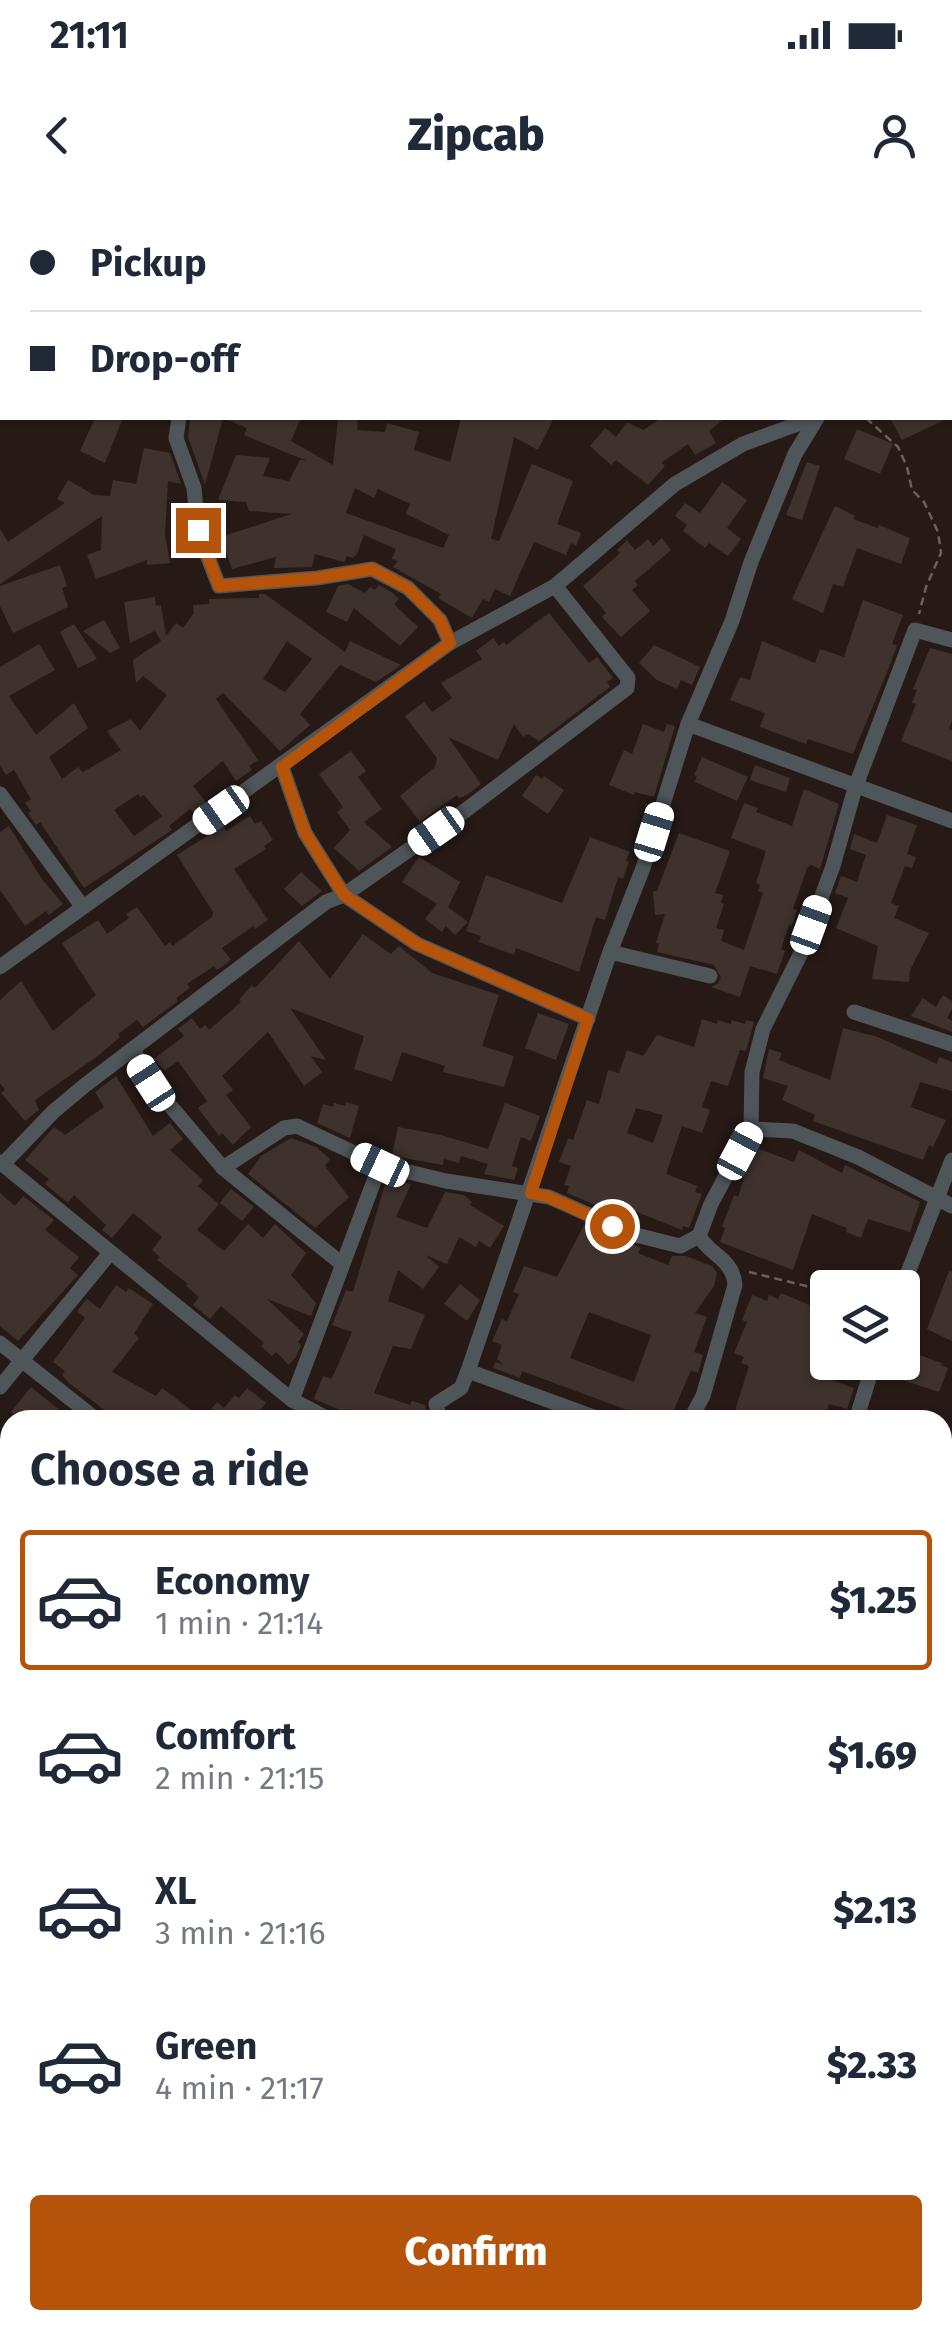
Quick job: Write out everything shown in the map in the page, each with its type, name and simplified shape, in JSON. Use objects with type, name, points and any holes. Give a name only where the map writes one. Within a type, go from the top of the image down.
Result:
[{"type":"street","points":[[178,420],[176,438],[194,488],[198,530],[219,586],[372,569],[408,588],[440,620],[450,643]]},
{"type":"street","points":[[0,968],[450,643],[555,586],[676,484],[743,444],[809,420]]},
{"type":"street","points":[[438,1410],[436,1404],[462,1388],[610,952],[643,868],[688,724],[732,622],[751,562],[795,454],[814,420]]},
{"type":"street","points":[[311,1410],[292,1400],[1,1163],[52,1112],[326,902],[344,895],[466,810],[626,688],[628,678],[555,586]]},
{"type":"street","points":[[223,1168],[284,1128],[297,1126],[380,1165],[446,1181],[549,1197],[632,1234],[680,1246],[699,1236],[711,1204],[751,1129],[752,1072],[763,1029],[800,954],[855,788],[914,630],[952,640]]},
{"type":"street","points":[[688,724],[855,788],[952,820]]},
{"type":"street","points":[[282,767],[305,833],[344,895],[417,944],[588,1019]]},
{"type":"street","points":[[0,794],[82,906]]},
{"type":"street","points":[[610,952],[710,976]]},
{"type":"street","points":[[854,1012],[952,1044]]},
{"type":"street","points":[[133,1049],[151,1083],[223,1168],[342,1264]]},
{"type":"street","points":[[751,1129],[792,1131],[858,1157],[945,1203]]},
{"type":"street","points":[[911,1270],[945,1203],[952,1160]]},
{"type":"street","points":[[292,1400],[380,1165]]},
{"type":"street","points":[[695,1410],[733,1302],[734,1271],[699,1236]]},
{"type":"street","points":[[0,1387],[110,1253]]},
{"type":"street","points":[[0,1344],[84,1410]]},
{"type":"street","points":[[468,1371],[575,1410]]},
{"type":"street","points":[[859,1410],[868,1380]]},
{"type":"path","points":[[868,420],[898,447],[912,490],[924,502],[938,532],[942,553],[926,587],[914,630]]},
{"type":"path","points":[[734,1271],[759,1272],[810,1290]]},
{"type":"building","points":[[94,420],[122,420],[105,463],[80,451]]},
{"type":"building","points":[[190,420],[222,420],[205,485],[188,437]]},
{"type":"building","points":[[228,420],[300,420],[291,441],[333,465],[338,420],[358,420],[357,430],[385,432],[387,423],[419,432],[414,450],[450,462],[460,420],[553,420],[538,450],[514,437],[491,539],[499,541],[532,464],[573,481],[557,524],[581,533],[576,546],[571,543],[566,555],[534,542],[510,596],[495,589],[489,602],[483,599],[472,618],[438,598],[441,594],[393,567],[398,561],[392,559],[396,549],[364,535],[357,554],[353,558],[347,556],[344,562],[315,554],[312,567],[274,568],[276,557],[232,569],[221,537],[291,514],[249,511],[246,502],[218,500],[236,455],[270,458],[263,476],[289,481],[300,460],[307,461],[244,435],[247,428]],"holes":[[[355,488],[374,498],[378,489],[410,504],[406,514],[449,535],[443,548],[346,513]]]},
{"type":"building","points":[[659,420],[723,420],[709,431],[716,443],[695,455],[688,444],[661,463],[665,466],[648,485],[616,460],[611,465],[590,446],[605,428],[616,437],[627,422],[643,430]]},
{"type":"building","points":[[891,420],[945,420],[902,440]]},
{"type":"building","points":[[857,429],[893,444],[880,474],[844,459]]},
{"type":"building","points":[[144,448],[170,453],[181,484],[168,481],[165,535],[170,563],[147,565],[147,560],[96,579],[87,555],[101,550],[102,516],[0,584],[0,529],[8,542],[65,503],[57,499],[68,480],[94,495],[110,496],[113,480],[136,484]]},
{"type":"building","points":[[807,462],[820,466],[802,520],[786,515]]},
{"type":"building","points":[[722,482],[747,500],[727,528],[741,539],[728,556],[709,543],[705,548],[683,531],[687,525],[675,516],[685,503],[700,513]]},
{"type":"building","points":[[835,506],[855,516],[853,519],[910,538],[901,564],[857,548],[843,587],[833,584],[823,613],[792,599]]},
{"type":"building","points":[[662,538],[671,550],[635,581],[638,585],[632,590],[650,611],[621,637],[602,617],[606,613],[583,586],[620,553],[617,550],[627,540],[635,550],[648,539],[653,546]]},
{"type":"building","points":[[60,565],[68,607],[13,633],[0,606],[0,586]]},
{"type":"building","points":[[348,584],[365,593],[379,585],[393,593],[399,599],[394,604],[418,627],[400,646],[354,608],[347,622],[326,612],[338,586]]},
{"type":"building","points":[[259,594],[265,594],[345,652],[350,641],[401,665],[376,682],[340,665],[300,714],[310,725],[280,751],[223,693],[216,699],[258,760],[249,766],[252,770],[236,781],[223,761],[193,786],[206,802],[194,813],[190,809],[169,826],[172,830],[84,888],[40,822],[36,825],[28,813],[31,811],[25,803],[31,799],[14,770],[6,775],[0,765],[0,667],[39,644],[55,670],[9,696],[36,735],[74,703],[88,728],[49,757],[62,779],[78,767],[83,772],[121,750],[107,731],[131,719],[140,731],[167,695],[143,676],[136,683],[133,660],[161,641],[155,631],[130,643],[124,602],[155,597],[156,606],[161,605],[166,636],[176,623],[183,628],[194,613],[193,605],[209,604],[209,599],[259,598]],"holes":[[[287,641],[312,659],[285,692],[263,679]],[[138,794],[144,795],[162,816],[134,836],[114,810]]]},
{"type":"building","points":[[863,600],[903,615],[892,644],[897,645],[890,665],[853,754],[808,739],[806,744],[760,727],[765,713],[730,700],[740,677],[750,680],[762,641],[815,663],[820,649],[844,657]]},
{"type":"building","points":[[549,613],[589,663],[597,657],[613,678],[607,682],[610,687],[539,741],[528,734],[523,737],[514,724],[498,760],[448,737],[481,784],[467,795],[457,795],[420,822],[400,796],[435,767],[437,758],[405,716],[424,702],[432,712],[452,698],[441,683],[482,659],[476,651],[493,638],[499,646],[504,642],[506,645]]},
{"type":"building","points":[[104,620],[120,648],[110,653],[83,631]]},
{"type":"building","points":[[74,624],[97,659],[78,668],[60,632]]},
{"type":"building","points":[[654,645],[700,667],[692,685],[681,680],[677,689],[657,680],[639,663]]},
{"type":"building","points":[[930,648],[952,654],[952,761],[901,741],[916,704],[912,703],[917,690],[913,689]]},
{"type":"building","points":[[643,724],[664,732],[667,724],[675,726],[654,797],[635,792],[634,795],[609,785],[624,750],[632,754]]},
{"type":"building","points":[[351,751],[366,771],[358,777],[382,809],[364,822],[392,847],[359,871],[334,848],[350,830],[337,812],[343,807],[319,774]]},
{"type":"building","points":[[702,757],[748,777],[737,801],[695,782]]},
{"type":"building","points":[[755,765],[790,778],[786,792],[750,780]]},
{"type":"building","points":[[536,775],[564,790],[548,814],[522,796]]},
{"type":"building","points":[[804,789],[839,804],[820,869],[811,865],[807,868],[777,974],[750,966],[740,997],[711,987],[721,978],[714,965],[657,952],[665,914],[655,915],[653,891],[657,891],[679,833],[730,851],[715,893],[723,895],[724,904],[716,928],[724,930],[721,941],[744,950],[763,893],[756,883],[766,851],[731,838],[744,803],[792,826]]},
{"type":"building","points":[[887,815],[917,825],[907,854],[916,857],[912,868],[905,866],[891,903],[899,906],[894,918],[929,933],[910,970],[909,982],[872,979],[878,946],[836,928],[848,898],[835,893],[841,876],[857,882],[866,855],[850,849],[854,834],[877,843]]},
{"type":"building","points":[[250,816],[255,824],[261,821],[273,840],[264,846],[266,849],[234,869],[268,920],[222,948],[231,960],[187,984],[190,988],[176,998],[178,1001],[143,1027],[137,1020],[99,1055],[35,1100],[39,1110],[25,1121],[1,1093],[5,1090],[0,1083],[0,1000],[21,981],[53,1031],[96,995],[62,943],[98,920],[107,934],[137,907],[165,946],[170,942],[172,946],[212,917],[213,912],[177,855],[223,826],[226,831]]},
{"type":"building","points":[[9,826],[41,878],[63,904],[25,926],[0,890],[0,832]]},
{"type":"building","points":[[590,837],[630,852],[605,920],[596,917],[579,972],[516,948],[514,955],[479,942],[481,936],[466,931],[486,875],[562,903]]},
{"type":"building","points":[[419,857],[460,882],[448,907],[468,922],[455,935],[446,926],[442,932],[425,919],[437,904],[402,882]]},
{"type":"building","points":[[301,872],[322,891],[302,906],[284,889]]},
{"type":"building","points":[[363,934],[391,954],[399,946],[432,973],[499,995],[482,1046],[514,1056],[504,1087],[443,1072],[445,1066],[402,1052],[392,1081],[354,1069],[364,1036],[290,1008],[326,1060],[311,1056],[322,1072],[304,1086],[268,1032],[222,1076],[233,1090],[226,1095],[251,1127],[233,1145],[222,1133],[219,1136],[198,1108],[207,1101],[178,1061],[164,1071],[154,1059],[184,1036],[178,1029],[192,1018],[200,1029],[205,1025],[209,1030],[299,941],[330,979]]},
{"type":"building","points":[[943,995],[952,1001],[947,1018],[952,1021],[952,1032],[911,1016],[923,998],[936,1007]]},
{"type":"building","points":[[538,1013],[569,1024],[556,1060],[525,1048]]},
{"type":"building","points":[[702,1019],[717,1024],[718,1020],[731,1024],[732,1020],[754,1022],[746,1051],[740,1050],[728,1086],[711,1081],[702,1107],[710,1110],[702,1133],[682,1126],[666,1174],[697,1186],[695,1192],[702,1194],[689,1228],[683,1226],[682,1230],[617,1204],[614,1213],[567,1193],[569,1186],[564,1185],[571,1166],[559,1162],[568,1138],[573,1140],[587,1100],[599,1104],[608,1070],[619,1073],[627,1050],[643,1056],[657,1035],[694,1047]],"holes":[[[636,1108],[663,1115],[653,1143],[627,1133]]]},
{"type":"building","points":[[843,1028],[878,1037],[937,1064],[939,1057],[952,1062],[952,1091],[920,1082],[911,1107],[946,1120],[923,1160],[813,1121],[815,1115],[782,1100],[788,1086],[763,1078],[769,1049],[782,1053],[779,1060],[830,1080]]},
{"type":"building","points":[[116,1076],[153,1136],[170,1123],[183,1139],[170,1150],[203,1180],[198,1186],[219,1204],[197,1230],[224,1251],[248,1224],[263,1238],[275,1224],[306,1253],[291,1275],[316,1303],[311,1316],[267,1299],[304,1334],[289,1365],[276,1352],[272,1356],[261,1346],[264,1343],[221,1306],[210,1319],[193,1305],[199,1297],[157,1260],[160,1257],[152,1250],[162,1237],[133,1213],[112,1238],[102,1230],[106,1225],[74,1195],[68,1203],[45,1184],[49,1179],[25,1160],[54,1127],[65,1135],[104,1107],[95,1092]]},
{"type":"building","points":[[346,1102],[359,1106],[350,1138],[317,1123],[323,1104],[345,1106]]},
{"type":"building","points":[[505,1103],[540,1116],[531,1141],[521,1137],[512,1166],[518,1168],[514,1180],[484,1174],[488,1164],[461,1156],[459,1163],[444,1159],[443,1165],[392,1156],[398,1127],[488,1149]]},
{"type":"building","points":[[291,1138],[316,1147],[330,1159],[325,1166],[349,1197],[315,1228],[248,1174],[261,1156]]},
{"type":"building","points":[[754,1147],[794,1162],[799,1150],[842,1173],[845,1165],[920,1202],[910,1232],[868,1219],[861,1238],[812,1214],[793,1270],[720,1242],[725,1228],[722,1227],[734,1195],[738,1197],[744,1166]]},
{"type":"building","points":[[387,1178],[411,1184],[396,1217],[427,1228],[445,1192],[464,1195],[472,1202],[470,1205],[504,1226],[490,1248],[479,1241],[476,1247],[459,1237],[447,1264],[425,1255],[439,1267],[423,1289],[398,1270],[388,1301],[425,1315],[411,1349],[393,1346],[374,1393],[410,1405],[412,1401],[425,1405],[426,1410],[340,1410],[314,1399],[323,1376],[331,1379],[335,1372],[352,1332],[332,1325],[346,1290],[353,1292]]},
{"type":"building","points":[[231,1189],[254,1207],[242,1221],[220,1203]]},
{"type":"building","points":[[0,1193],[15,1206],[23,1196],[54,1220],[45,1230],[79,1257],[70,1268],[78,1275],[18,1341],[0,1326]]},
{"type":"building","points":[[584,1225],[641,1248],[638,1253],[668,1265],[672,1256],[686,1256],[712,1266],[717,1273],[714,1286],[695,1313],[707,1317],[694,1352],[703,1355],[698,1373],[691,1370],[674,1410],[627,1410],[522,1371],[520,1378],[493,1368],[496,1362],[504,1365],[497,1359],[502,1345],[492,1341],[502,1319],[507,1321],[519,1294],[513,1292],[524,1266],[557,1277]],"holes":[[[589,1312],[651,1335],[634,1382],[570,1358]]]},
{"type":"building","points":[[949,1271],[952,1272],[952,1341],[927,1329]]},
{"type":"building","points":[[460,1284],[480,1300],[467,1321],[444,1304]]},
{"type":"building","points":[[116,1285],[126,1292],[129,1288],[153,1304],[134,1333],[139,1338],[112,1372],[156,1396],[162,1388],[191,1410],[105,1410],[70,1384],[62,1375],[65,1371],[53,1362],[85,1318],[77,1311],[87,1299],[100,1309]]},
{"type":"building","points":[[781,1293],[810,1305],[810,1380],[832,1380],[854,1388],[847,1409],[829,1404],[827,1410],[735,1410],[749,1366],[741,1363],[744,1357],[734,1353],[747,1322],[742,1320],[752,1295],[767,1301],[769,1295],[778,1299]]},
{"type":"building","points":[[920,1355],[948,1368],[939,1392],[902,1380],[920,1380]]},
{"type":"building","points":[[31,1387],[60,1410],[13,1410]]},
{"type":"building","points":[[247,1388],[266,1403],[260,1410],[210,1410],[217,1402],[224,1408]]},
{"type":"route","points":[[198,530],[219,586],[372,569],[408,588],[440,620],[450,643],[282,767],[305,833],[344,895],[417,944],[588,1019],[531,1193],[549,1197],[612,1226]]}]
